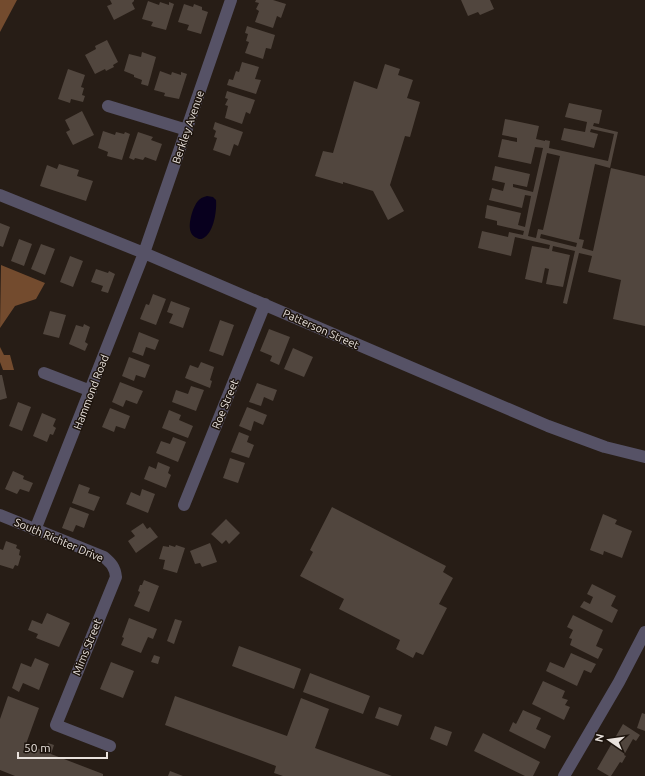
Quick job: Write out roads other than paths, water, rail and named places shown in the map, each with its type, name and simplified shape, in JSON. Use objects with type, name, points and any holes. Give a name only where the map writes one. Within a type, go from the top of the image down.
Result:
[{"type":"street","name":"Berkley Avenue","points":[[144,253],[231,0]]},
{"type":"street","points":[[108,106],[187,130]]},
{"type":"street","name":"Patterson Street","points":[[0,195],[265,304],[365,349],[548,426],[605,447],[645,457]]},
{"type":"street","name":"Hammond Road","points":[[36,530],[144,253]]},
{"type":"street","name":"Roe Street","points":[[184,505],[265,304]]},
{"type":"street","points":[[44,373],[91,391]]},
{"type":"street","name":"South Richter Drive","points":[[0,515],[104,557],[115,569]]},
{"type":"street","name":"Mims Street","points":[[110,746],[56,725],[116,577],[115,569]]},
{"type":"street","points":[[564,776],[619,682],[645,632]]}]
